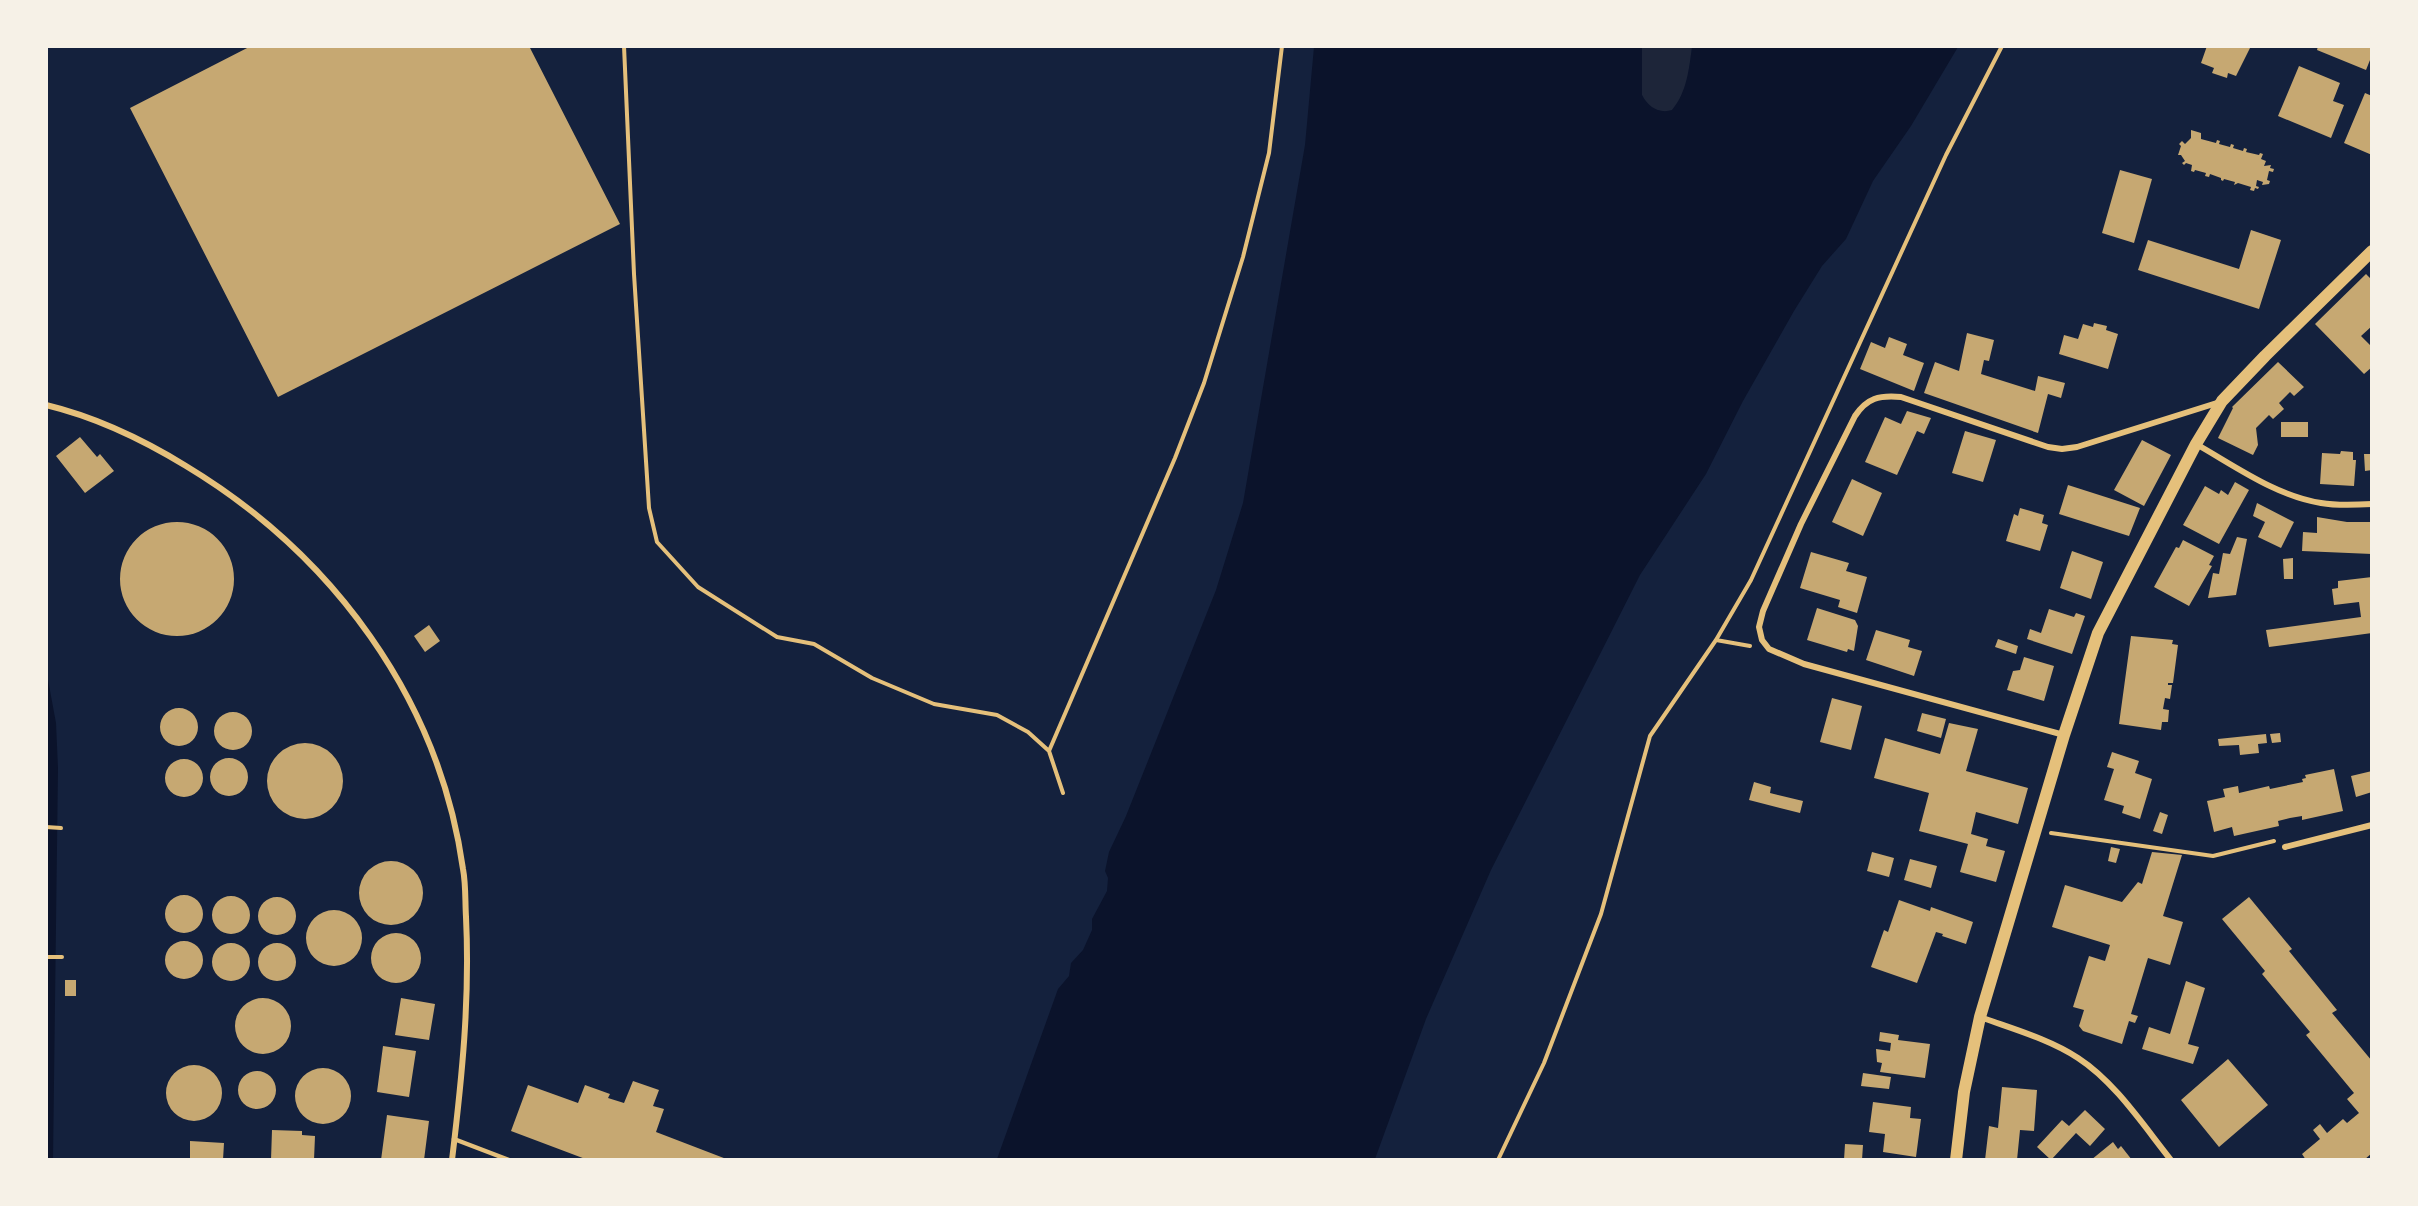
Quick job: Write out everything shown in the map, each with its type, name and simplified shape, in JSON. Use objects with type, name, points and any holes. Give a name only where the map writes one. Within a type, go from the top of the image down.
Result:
[{"type":"main road","points":[[1956,1160],[1964,1092],[1980,1017],[2064,735],[2098,633],[2196,444],[2222,401],[2258,362],[2370,255]]},
{"type":"street","points":[[2064,735],[1804,664],[1769,649],[1762,640],[1759,627],[1762,611],[1800,524],[1855,416],[1867,401],[1882,396],[1901,397],[2048,447],[2062,449],[2077,447],[2222,401]]},
{"type":"street","points":[[46,405],[101,422],[135,438],[209,480],[244,505],[290,543],[327,580],[349,606],[388,663],[417,718],[437,765],[456,830],[464,871],[469,968],[464,1050],[452,1160]]},
{"type":"street","points":[[2196,444],[2265,482],[2300,498],[2331,505],[2372,504]]},
{"type":"street","points":[[2285,847],[2372,825]]},
{"type":"street","points":[[1980,1017],[2043,1040],[2080,1059],[2118,1095],[2171,1160]]},
{"type":"lane","points":[[454,1139],[508,1160]]},
{"type":"path","points":[[624,46],[633,274],[649,508],[657,542],[698,587],[777,637],[814,644],[836,659],[872,678],[934,704],[997,715],[1028,732],[1049,751],[1064,793]]},
{"type":"path","points":[[1049,751],[1204,383],[1243,257],[1269,153],[1282,46]]},
{"type":"path","points":[[1498,1160],[1544,1063],[1601,914],[1650,736],[1716,640],[1751,580],[1946,155],[2002,46]]},
{"type":"path","points":[[1716,640],[1769,649]]},
{"type":"path","points":[[46,827],[61,828]]},
{"type":"path","points":[[2036,830],[2213,856],[2274,841],[2285,847]]},
{"type":"path","points":[[46,957],[62,957]]},
{"type":"shaded area","points":[[1314,47],[1642,47],[1642,95],[1651,106],[1667,111],[1672,110],[1681,96],[1687,80],[1692,47],[1958,47],[1911,126],[1873,181],[1846,239],[1822,266],[1794,311],[1743,401],[1706,474],[1640,575],[1491,870],[1426,1019],[1375,1159],[997,1159],[1058,989],[1069,976],[1071,963],[1083,950],[1092,930],[1092,919],[1107,891],[1108,878],[1105,871],[1109,852],[1126,816],[1216,590],[1243,503],[1305,145]]},
{"type":"shaded area","points":[[1642,47],[1692,47],[1684,90],[1676,106],[1670,112],[1653,108],[1642,95]]},
{"type":"shaded area","points":[[46,669],[56,723],[58,768],[53,1160],[46,1159]]},
{"type":"building","points":[[251,46],[529,46],[620,224],[278,397],[130,108]]},
{"type":"building","points":[[2207,46],[2251,46],[2236,76],[2228,73],[2227,78],[2212,73],[2214,68],[2201,63]]},
{"type":"building","points":[[2318,46],[2372,46],[2372,55],[2366,70],[2317,50]]},
{"type":"building","points":[[2299,66],[2340,83],[2333,101],[2344,105],[2331,138],[2278,116]]},
{"type":"building","points":[[2365,93],[2372,96],[2372,155],[2344,143]]},
{"type":"building","points":[[2191,130],[2201,133],[2201,139],[2216,143],[2217,140],[2220,141],[2219,144],[2230,147],[2231,144],[2234,145],[2233,148],[2243,151],[2244,148],[2247,149],[2246,152],[2263,154],[2261,159],[2266,161],[2264,166],[2271,165],[2270,168],[2274,169],[2273,172],[2269,171],[2267,180],[2270,181],[2269,184],[2262,185],[2263,182],[2257,180],[2256,186],[2259,187],[2254,191],[2250,190],[2251,187],[2238,183],[2234,185],[2235,182],[2224,179],[2223,181],[2210,174],[2209,177],[2205,176],[2206,173],[2195,170],[2191,171],[2192,165],[2186,163],[2184,165],[2182,163],[2185,161],[2181,155],[2178,155],[2181,146],[2179,144],[2182,141],[2185,144],[2191,138]]},
{"type":"building","points":[[2120,170],[2152,179],[2134,243],[2102,233]]},
{"type":"building","points":[[2251,230],[2281,240],[2259,309],[2138,270],[2148,240],[2239,269]]},
{"type":"building","points":[[2366,274],[2372,280],[2372,326],[2361,336],[2372,347],[2372,367],[2364,374],[2315,324]]},
{"type":"building","points":[[2094,323],[2107,326],[2106,330],[2118,334],[2108,369],[2059,354],[2064,335],[2078,339],[2083,324],[2093,327]]},
{"type":"building","points":[[1967,333],[1994,340],[1989,361],[1984,360],[1981,374],[2035,391],[2038,376],[2065,383],[2061,398],[2048,394],[2038,433],[1924,393],[1935,362],[1959,371]]},
{"type":"building","points":[[1889,337],[1907,344],[1903,355],[1924,363],[1914,391],[1860,369],[1871,342],[1885,348]]},
{"type":"building","points":[[2278,362],[2304,387],[2294,396],[2290,392],[2279,403],[2284,409],[2273,419],[2269,415],[2256,428],[2258,445],[2253,455],[2218,438],[2232,407]]},
{"type":"building","points":[[1907,411],[1931,418],[1924,434],[1917,431],[1897,475],[1865,462],[1885,417],[1901,424]]},
{"type":"building","points":[[2281,422],[2308,422],[2308,437],[2281,437]]},
{"type":"building","points":[[1965,431],[1996,440],[1983,482],[1952,473]]},
{"type":"building","points":[[80,437],[97,457],[100,454],[114,471],[85,493],[56,456]]},
{"type":"building","points":[[2142,440],[2171,455],[2144,506],[2114,490]]},
{"type":"building","points":[[2341,451],[2353,452],[2353,460],[2356,460],[2354,486],[2320,484],[2322,453],[2340,454]]},
{"type":"building","points":[[2364,454],[2372,454],[2372,470],[2365,471]]},
{"type":"building","points":[[1852,479],[1882,493],[1863,536],[1832,522]]},
{"type":"building","points":[[2235,482],[2249,490],[2219,544],[2183,525],[2205,486],[2219,494],[2221,490],[2228,495]]},
{"type":"building","points":[[2068,485],[2140,508],[2129,536],[2059,514]]},
{"type":"building","points":[[2257,503],[2294,522],[2281,548],[2258,537],[2265,522],[2253,516]]},
{"type":"building","points":[[2020,508],[2044,515],[2042,523],[2048,525],[2040,551],[2006,541],[2014,514],[2018,516]]},
{"type":"building","points":[[2317,517],[2347,522],[2372,522],[2372,554],[2302,551],[2303,532],[2317,533]]},
{"type":"building","points":[[177,522],[199,527],[217,539],[229,557],[234,579],[229,601],[217,619],[199,631],[177,636],[155,631],[137,619],[125,601],[120,579],[125,557],[137,539],[155,527]]},
{"type":"building","points":[[2237,537],[2247,539],[2236,595],[2208,598],[2213,573],[2219,574],[2223,553],[2230,554]]},
{"type":"building","points":[[2183,540],[2214,556],[2209,565],[2212,566],[2189,606],[2154,587],[2176,547],[2179,548]]},
{"type":"building","points":[[2072,551],[2103,562],[2091,599],[2060,588]]},
{"type":"building","points":[[1811,552],[1849,563],[1846,571],[1867,577],[1857,613],[1838,607],[1840,600],[1800,588]]},
{"type":"building","points":[[2293,558],[2293,579],[2284,579],[2283,559]]},
{"type":"building","points":[[2372,577],[2372,633],[2269,647],[2266,630],[2361,617],[2359,602],[2334,605],[2332,589],[2338,588],[2338,581]]},
{"type":"building","points":[[1817,608],[1855,620],[1858,626],[1854,651],[1848,649],[1847,652],[1807,640]]},
{"type":"building","points":[[2049,609],[2074,617],[2076,613],[2085,616],[2072,654],[2027,639],[2030,629],[2041,633]]},
{"type":"building","points":[[429,625],[440,641],[425,652],[414,636]]},
{"type":"building","points":[[1876,630],[1910,640],[1908,647],[1922,651],[1914,676],[1866,660]]},
{"type":"building","points":[[2131,636],[2173,640],[2172,644],[2178,645],[2173,683],[2168,683],[2172,685],[2170,699],[2165,698],[2163,709],[2169,710],[2168,722],[2162,722],[2161,730],[2119,724]]},
{"type":"building","points":[[1998,639],[2018,646],[2016,654],[1995,647]]},
{"type":"building","points":[[2024,657],[2054,666],[2044,701],[2007,690],[2013,671],[2020,670]]},
{"type":"building","points":[[1832,698],[1862,706],[1851,750],[1820,742]]},
{"type":"building","points":[[179,708],[192,714],[198,727],[192,740],[179,746],[166,740],[160,727],[166,714]]},
{"type":"building","points":[[233,712],[246,718],[252,731],[246,744],[233,750],[220,744],[214,731],[220,718]]},
{"type":"building","points":[[1922,713],[1946,719],[1941,738],[1917,731]]},
{"type":"building","points":[[1949,723],[1978,729],[1966,771],[2028,788],[2018,824],[1976,812],[1971,834],[1988,839],[1986,846],[2005,851],[1996,882],[1960,872],[1968,844],[1919,831],[1929,793],[1874,778],[1885,738],[1940,754]]},
{"type":"building","points":[[2280,733],[2281,742],[2272,743],[2270,734]]},
{"type":"building","points":[[2266,734],[2267,743],[2258,744],[2259,753],[2240,755],[2239,745],[2219,746],[2218,739]]},
{"type":"building","points":[[305,743],[320,746],[332,754],[340,766],[343,781],[340,796],[332,808],[320,816],[305,819],[290,816],[278,808],[270,796],[267,781],[270,766],[278,754],[290,746]]},
{"type":"building","points":[[2112,752],[2139,761],[2135,773],[2152,779],[2140,819],[2122,813],[2124,806],[2104,800],[2114,769],[2107,767]]},
{"type":"building","points":[[229,758],[242,764],[248,777],[242,790],[229,796],[216,790],[210,777],[216,764]]},
{"type":"building","points":[[184,759],[197,765],[203,778],[197,791],[184,797],[171,791],[165,778],[171,765]]},
{"type":"building","points":[[2334,769],[2343,811],[2302,820],[2302,816],[2290,818],[2278,821],[2279,826],[2234,836],[2232,827],[2214,832],[2207,801],[2225,797],[2223,789],[2238,786],[2239,793],[2269,786],[2270,789],[2303,782],[2305,775]]},
{"type":"building","points":[[2372,771],[2372,792],[2356,797],[2351,776]]},
{"type":"building","points":[[1754,782],[1771,787],[1770,793],[1803,801],[1800,813],[1749,800]]},
{"type":"building","points":[[2160,812],[2168,815],[2162,834],[2153,831]]},
{"type":"building","points":[[2111,847],[2120,849],[2116,863],[2108,861]]},
{"type":"building","points":[[1872,852],[1894,858],[1889,877],[1867,871]]},
{"type":"building","points":[[2152,852],[2182,855],[2163,916],[2183,922],[2170,965],[2148,958],[2131,1014],[2138,1016],[2135,1023],[2129,1021],[2122,1044],[2083,1031],[2079,1026],[2084,1010],[2073,1007],[2089,956],[2105,961],[2110,945],[2052,927],[2065,885],[2122,902],[2138,882],[2142,884]]},
{"type":"building","points":[[1910,859],[1937,866],[1931,888],[1904,880]]},
{"type":"building","points":[[391,861],[414,870],[423,893],[414,916],[391,925],[368,916],[359,893],[368,870]]},
{"type":"building","points":[[184,895],[197,901],[203,914],[197,927],[184,933],[171,927],[165,914],[171,901]]},
{"type":"building","points":[[231,896],[244,902],[250,915],[244,928],[231,934],[218,928],[212,915],[218,902]]},
{"type":"building","points":[[277,897],[290,903],[296,916],[290,929],[277,935],[264,929],[258,916],[264,903]]},
{"type":"building","points":[[2249,897],[2292,949],[2289,951],[2337,1010],[2332,1013],[2372,1061],[2372,1153],[2364,1160],[2306,1160],[2302,1154],[2320,1139],[2313,1130],[2320,1124],[2327,1133],[2343,1119],[2347,1123],[2359,1113],[2347,1099],[2354,1093],[2306,1035],[2310,1032],[2262,974],[2265,971],[2222,919]]},
{"type":"building","points":[[1899,900],[1930,911],[1931,907],[1973,922],[1966,944],[1936,932],[1917,983],[1871,967],[1884,930],[1888,932]]},
{"type":"building","points":[[328,910],[340,910],[350,914],[358,922],[362,938],[358,954],[350,962],[340,966],[328,966],[318,962],[310,954],[306,944],[306,932],[310,922],[318,914]]},
{"type":"building","points":[[396,933],[405,935],[416,944],[421,958],[419,967],[410,978],[396,983],[387,981],[376,972],[371,958],[373,949],[382,938]]},
{"type":"building","points":[[184,941],[197,947],[203,960],[197,973],[184,979],[171,973],[165,960],[171,947]]},
{"type":"building","points":[[231,943],[244,949],[250,962],[244,975],[231,981],[218,975],[212,962],[218,949]]},
{"type":"building","points":[[277,943],[290,949],[296,962],[290,975],[277,981],[264,975],[258,962],[264,949]]},
{"type":"building","points":[[65,980],[76,980],[76,996],[65,996]]},
{"type":"building","points":[[2186,981],[2205,988],[2188,1044],[2199,1047],[2193,1064],[2142,1049],[2149,1027],[2170,1034]]},
{"type":"building","points":[[257,998],[269,998],[279,1002],[287,1010],[291,1026],[287,1042],[279,1050],[269,1054],[257,1054],[247,1050],[239,1042],[235,1032],[235,1020],[239,1010],[247,1002]]},
{"type":"building","points":[[401,998],[435,1004],[429,1040],[395,1035]]},
{"type":"building","points":[[1880,1032],[1899,1035],[1898,1040],[1930,1044],[1925,1078],[1880,1072],[1882,1063],[1877,1062],[1876,1049],[1890,1051],[1891,1043],[1879,1041]]},
{"type":"building","points":[[383,1046],[416,1051],[409,1097],[377,1092]]},
{"type":"building","points":[[2228,1059],[2268,1105],[2219,1147],[2181,1100]]},
{"type":"building","points":[[188,1065],[200,1065],[210,1069],[218,1077],[222,1093],[218,1109],[210,1117],[200,1121],[188,1121],[178,1117],[170,1109],[166,1099],[166,1087],[170,1077],[178,1069]]},
{"type":"building","points":[[317,1068],[329,1068],[339,1072],[347,1080],[351,1096],[347,1112],[339,1120],[329,1124],[317,1124],[307,1120],[299,1112],[295,1102],[295,1090],[299,1080],[307,1072]]},
{"type":"building","points":[[257,1071],[270,1077],[276,1090],[270,1103],[257,1109],[244,1103],[238,1090],[244,1077]]},
{"type":"building","points":[[1863,1073],[1891,1077],[1889,1089],[1861,1086]]},
{"type":"building","points":[[633,1081],[659,1090],[653,1106],[664,1109],[656,1132],[729,1160],[588,1160],[511,1131],[528,1085],[578,1103],[585,1085],[610,1094],[608,1098],[624,1103]]},
{"type":"building","points":[[2002,1087],[2037,1090],[2034,1131],[2020,1130],[2017,1160],[1985,1160],[1989,1126],[1998,1128]]},
{"type":"building","points":[[1873,1102],[1911,1107],[1910,1118],[1921,1119],[1916,1157],[1883,1152],[1885,1134],[1869,1132]]},
{"type":"building","points":[[2085,1110],[2105,1129],[2090,1146],[2076,1133],[2051,1160],[2037,1147],[2062,1120],[2069,1126]]},
{"type":"building","points":[[387,1115],[429,1121],[424,1160],[381,1160]]},
{"type":"building","points":[[272,1130],[302,1131],[302,1135],[315,1136],[314,1160],[271,1160]]},
{"type":"building","points":[[190,1141],[224,1143],[223,1160],[190,1160]]},
{"type":"building","points":[[2113,1142],[2118,1149],[2121,1146],[2132,1160],[2091,1160]]},
{"type":"building","points":[[1845,1144],[1863,1145],[1862,1160],[1844,1160]]}]
